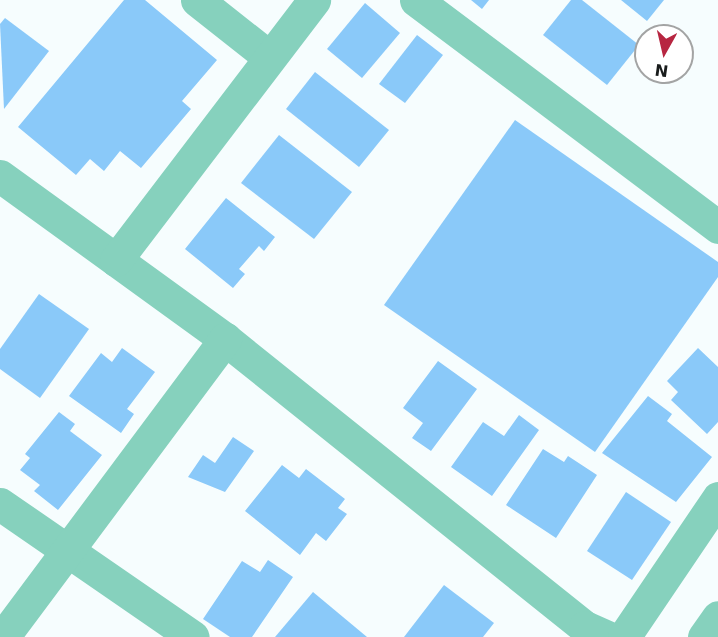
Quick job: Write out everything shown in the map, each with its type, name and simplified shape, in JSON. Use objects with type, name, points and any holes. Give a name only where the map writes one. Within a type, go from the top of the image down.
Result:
[{"type":"street","points":[[197,0],[268,56]]},
{"type":"street","points":[[116,260],[268,56],[314,0]]},
{"type":"street","points":[[416,0],[718,227]]},
{"type":"street","points":[[0,176],[225,339],[585,627],[608,637]]},
{"type":"street","points":[[3,637],[225,339]]},
{"type":"street","points":[[624,637],[718,498]]},
{"type":"street","points":[[0,504],[193,637]]},
{"type":"street","points":[[704,637],[718,617]]},
{"type":"building","points":[[124,0],[145,0],[217,60],[182,101],[191,109],[141,168],[120,151],[104,171],[90,159],[76,175],[18,127]]},
{"type":"building","points":[[471,0],[489,0],[482,9]]},
{"type":"building","points":[[571,0],[582,0],[634,41],[634,51],[607,85],[543,35]]},
{"type":"building","points":[[621,0],[664,0],[647,21]]},
{"type":"building","points":[[365,3],[400,33],[362,78],[327,49]]},
{"type":"building","points":[[5,18],[49,51],[4,109],[0,24]]},
{"type":"building","points":[[417,35],[443,55],[405,103],[379,84]]},
{"type":"building","points":[[315,72],[389,130],[359,167],[286,109]]},
{"type":"building","points":[[515,120],[718,262],[718,277],[595,452],[384,305]]},
{"type":"building","points":[[279,135],[352,192],[314,239],[241,183]]},
{"type":"building","points":[[226,198],[275,237],[264,251],[259,246],[239,269],[245,274],[233,288],[185,249]]},
{"type":"building","points":[[39,294],[89,329],[40,398],[0,369],[0,349]]},
{"type":"building","points":[[122,348],[155,372],[127,409],[134,414],[121,433],[69,396],[101,353],[112,362]]},
{"type":"building","points":[[698,348],[718,367],[718,422],[707,434],[671,400],[678,392],[667,381]]},
{"type":"building","points":[[438,361],[477,389],[431,451],[412,438],[423,423],[403,408]]},
{"type":"building","points":[[648,396],[672,414],[667,421],[712,457],[676,502],[602,453]]},
{"type":"building","points":[[59,412],[75,424],[70,431],[102,455],[58,510],[34,491],[40,485],[20,470],[30,458],[25,454]]},
{"type":"building","points":[[519,415],[539,430],[492,496],[451,467],[483,422],[504,436]]},
{"type":"building","points":[[233,437],[254,451],[225,492],[188,477],[203,455],[215,463]]},
{"type":"building","points":[[543,449],[564,462],[568,456],[597,475],[556,538],[506,505]]},
{"type":"building","points":[[282,465],[299,478],[306,469],[345,499],[338,508],[347,514],[326,541],[316,533],[300,555],[245,511]]},
{"type":"building","points":[[626,492],[671,522],[632,580],[587,551]]},
{"type":"building","points":[[268,560],[293,577],[252,637],[230,637],[203,619],[242,561],[260,572]]},
{"type":"building","points":[[444,585],[494,623],[483,637],[404,637]]},
{"type":"building","points":[[313,592],[367,637],[275,637]]}]
